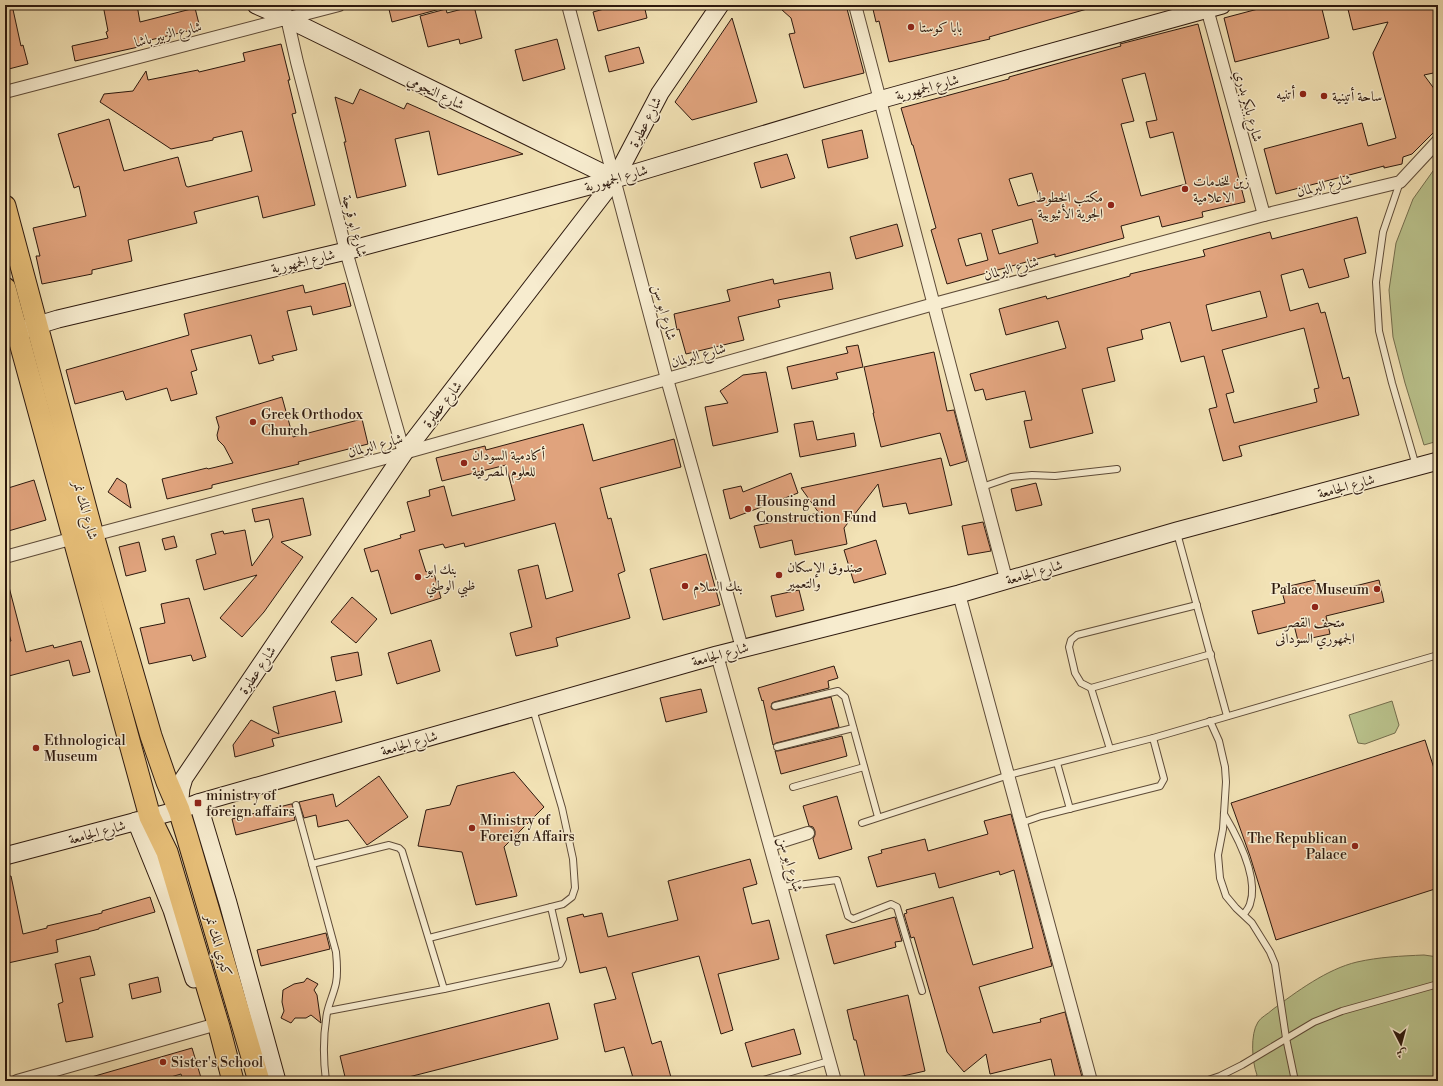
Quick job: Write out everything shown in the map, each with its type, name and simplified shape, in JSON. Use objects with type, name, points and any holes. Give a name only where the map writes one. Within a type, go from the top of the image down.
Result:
[{"type":"highway","name":"شارع المك نمر","points":[[5,206],[20,331]]},
{"type":"highway","name":"شارع المك نمر","points":[[5,288],[20,331],[83,536],[167,782],[189,806]]},
{"type":"highway","name":"شارع المك نمر","points":[[83,536],[143,819]]},
{"type":"highway","name":"كبري المك نمر","points":[[189,806],[259,1081]]},
{"type":"highway","name":"كبري المك نمر","points":[[143,819],[167,852],[220,1027],[233,1081]]},
{"type":"main road","name":"شارع النجومي","points":[[256,5],[286,12],[615,179]]},
{"type":"main road","name":"شارع عطبرة","points":[[189,806],[181,788],[184,778],[404,453],[615,179],[660,93],[720,5]]},
{"type":"main road","name":"شارع الجمهورية","points":[[20,331],[66,318],[346,251],[615,179],[879,100],[1212,6]]},
{"type":"main road","name":"شارع الجامعة","points":[[5,856],[143,819],[742,648],[959,594],[1006,579],[1177,531],[1438,461]]},
{"type":"main road","points":[[189,806],[233,918],[278,1081]]},
{"type":"main road","points":[[143,819],[210,1026],[225,1081]]},
{"type":"street","name":"شارع الزبير باشا","points":[[5,92],[286,12],[339,5]]},
{"type":"street","name":"شارع ابو سن","points":[[568,5],[742,648]]},
{"type":"street","points":[[855,5],[1006,579]]},
{"type":"street","name":"شارع بابكر بدري","points":[[1212,6],[1264,215]]},
{"type":"street","name":"شارع ابو قرجة","points":[[286,12],[297,62],[346,251],[404,453]]},
{"type":"street","points":[[1400,182],[1438,141]]},
{"type":"street","name":"شارع البرلمان","points":[[5,557],[404,453],[934,304],[1264,215],[1400,182]]},
{"type":"street","points":[[959,594],[1091,1081]]},
{"type":"street","name":"شارع ابو سن","points":[[717,655],[835,1081]]},
{"type":"street","points":[[770,845],[808,833]]},
{"type":"street","points":[[17,1081],[210,1026]]},
{"type":"lane","points":[[1400,182],[1383,232],[1376,282],[1378,324],[1392,383],[1416,467]]},
{"type":"lane","points":[[982,487],[1018,476],[1055,476],[1117,470]]},
{"type":"lane","points":[[1177,531],[1227,716]]},
{"type":"lane","points":[[1110,749],[1091,688],[1082,683],[1075,673],[1069,647],[1071,640],[1077,635],[1198,605]]},
{"type":"lane","points":[[1091,688],[1211,654]]},
{"type":"lane","points":[[862,823],[1009,775],[1153,738],[1276,701],[1438,657]]},
{"type":"lane","points":[[776,706],[838,691],[845,697],[878,817]]},
{"type":"lane","points":[[429,938],[563,904],[572,897],[576,888],[573,859],[562,808],[532,708]]},
{"type":"lane","points":[[1210,721],[1219,741],[1226,782],[1224,814],[1218,855],[1220,878],[1226,896],[1252,923],[1270,952],[1275,964],[1286,1038],[1295,1081]]},
{"type":"lane","points":[[777,747],[853,728]]},
{"type":"lane","points":[[1021,823],[1160,786],[1164,779],[1153,738]]},
{"type":"lane","points":[[1057,763],[1070,809]]},
{"type":"lane","points":[[793,787],[864,767]]},
{"type":"lane","points":[[296,805],[336,952],[338,967],[324,1035],[323,1059],[326,1081]]},
{"type":"lane","points":[[1224,814],[1244,853],[1252,886],[1250,905],[1244,914]]},
{"type":"lane","points":[[312,864],[389,845],[399,848],[402,851],[444,989]]},
{"type":"lane","points":[[782,888],[837,880],[848,916],[853,919],[890,904],[898,907],[922,991]]},
{"type":"lane","points":[[328,1012],[560,964],[563,959],[551,907]]},
{"type":"lane","points":[[1205,1081],[1220,1076],[1242,1065],[1314,1022],[1342,1011],[1438,984]]},
{"type":"lane","points":[[760,1081],[829,1061]]},
{"type":"green space","points":[[1438,164],[1438,441],[1424,445],[1393,337],[1389,290],[1396,243],[1413,199]]},
{"type":"green space","points":[[1392,701],[1399,725],[1395,733],[1365,744],[1358,743],[1349,715]]},
{"type":"green space","points":[[1424,955],[1438,957],[1438,1081],[1253,1081],[1257,1075],[1254,1063],[1253,1048],[1255,1027],[1261,1019],[1281,1003],[1312,982],[1346,965],[1374,959]]},
{"type":"building","points":[[5,5],[12,5],[21,46],[23,45],[28,64],[5,70]]},
{"type":"building","points":[[103,5],[137,5],[140,22],[195,8],[200,28],[142,42],[143,46],[75,61],[72,46],[108,38]]},
{"type":"building","points":[[388,5],[440,5],[440,9],[392,22]]},
{"type":"building","points":[[619,5],[644,5],[647,18],[598,31],[593,12]]},
{"type":"building","points":[[802,5],[846,5],[864,73],[804,88],[789,34],[795,33],[791,18],[782,10]]},
{"type":"building","points":[[872,5],[1086,5],[1087,9],[989,37],[990,39],[889,62],[879,21],[876,22]]},
{"type":"building","points":[[1273,5],[1321,5],[1329,38],[1235,62],[1224,18]]},
{"type":"building","points":[[1347,5],[1438,5],[1438,72],[1424,75],[1438,94],[1438,128],[1412,154],[1403,157],[1402,164],[1384,168],[1384,166],[1276,194],[1264,149],[1362,123],[1368,146],[1396,138],[1373,53],[1388,22],[1353,30]]},
{"type":"building","points":[[474,6],[482,38],[460,44],[459,39],[428,47],[420,16],[446,9],[447,13]]},
{"type":"building","points":[[732,18],[757,102],[692,120],[675,102]]},
{"type":"building","points":[[1198,24],[1245,202],[1202,212],[1203,217],[1162,227],[1159,216],[1121,226],[1124,238],[1055,257],[1055,254],[947,284],[931,230],[936,228],[901,108],[1009,79],[1009,77],[1121,46],[1120,44]],"holes":[[[1145,73],[1157,120],[1146,122],[1150,138],[1173,132],[1186,184],[1141,196],[1121,124],[1134,121],[1122,79]],[[1032,173],[1040,200],[1018,206],[1009,179]],[[1032,219],[1038,243],[999,254],[992,230]],[[981,233],[988,260],[966,266],[958,239]]]},
{"type":"building","points":[[557,39],[565,69],[523,81],[515,50]]},
{"type":"building","points":[[281,44],[296,113],[292,114],[315,205],[263,218],[258,196],[194,212],[197,223],[128,240],[132,261],[92,270],[92,274],[42,284],[36,256],[40,256],[33,228],[86,216],[79,186],[74,188],[58,134],[109,119],[124,171],[178,157],[186,186],[188,187],[252,171],[242,131],[213,138],[213,140],[171,149],[100,102],[104,94],[133,91],[146,71],[148,80],[198,70],[199,72],[245,61],[243,53]]},
{"type":"building","points":[[639,47],[644,63],[609,72],[605,56]]},
{"type":"building","points":[[360,89],[404,109],[407,103],[523,154],[438,175],[429,131],[395,139],[406,186],[357,198],[335,97],[353,104]]},
{"type":"building","points":[[862,130],[868,158],[828,168],[822,140]]},
{"type":"building","points":[[787,154],[795,178],[761,188],[754,163]]},
{"type":"building","points":[[1357,217],[1366,253],[1344,259],[1349,277],[1309,288],[1303,269],[1281,275],[1290,311],[1318,303],[1321,313],[1325,312],[1343,379],[1349,377],[1359,415],[1239,446],[1242,456],[1223,461],[1209,409],[1217,407],[1204,356],[1181,362],[1170,322],[1141,330],[1143,339],[1107,348],[1115,381],[1082,389],[1093,433],[1030,448],[1024,421],[1032,420],[1025,391],[986,400],[983,389],[975,391],[970,374],[1066,348],[1058,321],[1006,335],[999,309],[1046,296],[1047,299],[1130,276],[1130,274],[1205,256],[1203,250],[1270,232],[1272,239]],"holes":[[[1260,291],[1267,317],[1212,331],[1206,305]],[[1304,328],[1319,388],[1314,389],[1317,402],[1234,423],[1226,394],[1234,392],[1222,350]]]},
{"type":"building","points":[[897,224],[903,246],[856,259],[850,237]]},
{"type":"building","points":[[830,272],[833,289],[778,300],[780,307],[738,317],[744,340],[686,354],[679,329],[677,330],[674,314],[730,301],[727,290],[773,279],[774,284]]},
{"type":"building","points":[[345,283],[351,306],[313,315],[311,306],[287,311],[297,350],[272,356],[274,360],[259,364],[251,335],[191,350],[197,370],[191,372],[197,394],[171,401],[167,388],[126,400],[123,391],[75,404],[66,370],[189,335],[184,314],[303,285],[305,293]]},
{"type":"building","points":[[858,345],[863,367],[836,373],[838,379],[792,389],[787,367],[848,353],[846,347]]},
{"type":"building","points":[[934,352],[947,411],[954,410],[967,461],[950,466],[940,433],[881,447],[864,367]]},
{"type":"building","points":[[766,372],[778,432],[713,446],[705,407],[728,403],[720,391],[743,375]]},
{"type":"building","points":[[282,397],[293,437],[362,419],[368,444],[298,462],[299,464],[212,485],[212,488],[167,499],[162,479],[233,463],[224,446],[218,440],[217,435],[219,427],[216,417]]},
{"type":"building","points":[[813,421],[817,440],[854,433],[856,446],[800,457],[794,424]]},
{"type":"building","points":[[583,424],[593,461],[674,439],[681,467],[600,488],[608,519],[611,518],[625,571],[618,574],[630,618],[556,638],[558,646],[516,656],[510,633],[532,627],[518,570],[538,565],[546,599],[573,591],[555,523],[465,547],[464,543],[445,548],[443,544],[419,550],[426,572],[433,570],[441,598],[391,614],[378,570],[371,572],[364,549],[401,538],[400,535],[415,531],[407,502],[430,496],[429,490],[444,486],[452,516],[515,500],[506,465],[442,481],[436,458],[485,446],[486,450]]},
{"type":"building","points":[[941,458],[952,505],[909,514],[906,503],[883,507],[878,484],[844,528],[847,544],[795,555],[792,540],[760,548],[754,526],[819,513],[801,488]]},
{"type":"building","points":[[791,473],[798,493],[730,519],[723,490],[741,486],[743,492]]},
{"type":"building","points":[[117,478],[126,484],[131,508],[108,492]]},
{"type":"building","points":[[34,480],[46,520],[5,532],[5,489]]},
{"type":"building","points":[[1036,483],[1042,505],[1016,511],[1011,489]]},
{"type":"building","points":[[303,498],[311,535],[281,542],[303,557],[264,612],[242,637],[220,618],[257,575],[204,590],[196,560],[216,554],[211,534],[223,531],[224,534],[245,530],[252,566],[273,537],[269,519],[255,522],[252,509]]},
{"type":"building","points":[[983,522],[991,551],[968,555],[962,526]]},
{"type":"building","points":[[174,536],[177,547],[165,550],[162,539]]},
{"type":"building","points":[[876,540],[886,574],[854,583],[844,550]]},
{"type":"building","points":[[139,542],[146,571],[126,576],[119,547]]},
{"type":"building","points":[[706,554],[720,605],[663,620],[650,569]]},
{"type":"building","name":"متحف القصر الجمهوري السودانى","points":[[1315,580],[1319,595],[1379,580],[1384,602],[1326,616],[1330,634],[1298,641],[1294,625],[1258,634],[1252,611],[1285,603],[1281,588]]},
{"type":"building","points":[[5,587],[9,587],[26,652],[53,645],[54,648],[81,641],[90,672],[73,676],[69,660],[5,677],[5,642],[11,641],[5,620]]},
{"type":"building","points":[[799,590],[804,610],[776,617],[771,596]]},
{"type":"building","points":[[352,597],[377,619],[356,643],[331,622]]},
{"type":"building","points":[[189,598],[206,657],[193,661],[191,655],[149,664],[140,628],[165,623],[161,604]]},
{"type":"building","points":[[431,640],[440,671],[397,684],[388,653]]},
{"type":"building","points":[[358,652],[362,675],[336,681],[331,657]]},
{"type":"building","points":[[834,666],[838,678],[828,681],[829,688],[774,702],[772,703],[771,707],[772,709],[776,710],[831,697],[839,727],[773,745],[763,700],[762,701],[758,688]]},
{"type":"building","points":[[701,689],[707,712],[666,722],[660,698]]},
{"type":"building","points":[[335,691],[342,722],[272,739],[274,746],[235,757],[233,745],[251,720],[279,734],[273,707]]},
{"type":"building","points":[[842,736],[847,756],[781,774],[775,751]]},
{"type":"building","points":[[1425,740],[1438,781],[1438,888],[1276,940],[1250,856],[1231,803]]},
{"type":"building","name":"Ministry of Foreign Affairs","points":[[514,772],[544,807],[504,847],[517,896],[476,905],[462,852],[418,846],[426,810],[450,805],[457,786]]},
{"type":"building","points":[[379,776],[408,817],[367,845],[348,820],[318,827],[316,815],[304,818],[299,802],[333,794],[336,807]]},
{"type":"building","points":[[837,796],[852,849],[819,859],[813,839],[815,831],[813,827],[809,826],[803,806]]},
{"type":"building","points":[[292,804],[295,820],[236,835],[232,819]]},
{"type":"building","points":[[1011,814],[1052,966],[979,987],[993,1033],[1041,1022],[1040,1019],[1065,1012],[1083,1081],[1056,1081],[1051,1059],[990,1074],[986,1054],[964,1072],[947,1052],[914,937],[911,938],[904,914],[907,913],[906,910],[953,897],[973,965],[1033,948],[1014,870],[1000,875],[999,871],[939,888],[935,873],[877,887],[868,857],[882,853],[881,850],[925,839],[928,851],[988,834],[984,821]]},
{"type":"building","points":[[750,859],[757,884],[743,888],[752,924],[769,920],[779,959],[718,974],[733,1030],[721,1034],[699,956],[632,973],[652,1044],[661,1041],[672,1081],[634,1081],[624,1047],[605,1052],[594,1004],[616,999],[606,967],[580,973],[567,918],[583,914],[584,917],[602,913],[608,937],[678,920],[668,881]]},
{"type":"building","points":[[11,876],[23,934],[47,928],[47,926],[102,913],[102,911],[150,897],[155,912],[56,940],[58,952],[8,963],[5,948],[5,877]]},
{"type":"building","points":[[895,917],[902,941],[895,942],[896,947],[834,964],[826,935]]},
{"type":"building","points":[[326,933],[330,949],[261,966],[257,950]]},
{"type":"building","points":[[90,956],[95,975],[80,978],[93,1037],[66,1042],[58,1004],[63,1002],[55,964]]},
{"type":"building","points":[[158,977],[161,992],[132,999],[129,984]]},
{"type":"building","points":[[307,978],[318,984],[314,990],[317,995],[321,1023],[311,1015],[306,1018],[295,1018],[291,1023],[281,1018],[284,1011],[282,1002],[283,990],[294,984],[304,982]]},
{"type":"building","points":[[908,995],[925,1071],[881,1081],[866,1081],[847,1010]]},
{"type":"building","points":[[549,1003],[558,1039],[393,1081],[346,1081],[340,1056]]},
{"type":"building","points":[[794,1029],[801,1054],[752,1067],[745,1043]]},
{"type":"building","name":"Sister's School","points":[[192,1048],[202,1081],[183,1081],[181,1074],[157,1081],[89,1081],[88,1078]]},
{"type":"place","name":"بابا كوستا","points":[[911,27]]},
{"type":"place","name":"أتنيه","points":[[1303,94]]},
{"type":"place","name":"ساحة أتينية","points":[[1324,96]]},
{"type":"place","name":"زين للخدمات الاعلامية","points":[[1185,189]]},
{"type":"place","name":"مكتب الخطوط الجوية الأثيوبية","points":[[1111,205]]},
{"type":"place","name":"Greek Orthodox Church","points":[[253,422]]},
{"type":"place","name":"أكادمية السودان للعلوم المصرفية","points":[[464,463]]},
{"type":"place","name":"Housing and Construction Fund","points":[[748,509]]},
{"type":"place","name":"صندوق الإسكان والتعمير","points":[[779,575]]},
{"type":"place","name":"بنك ابو ظبي الوطني","points":[[418,577]]},
{"type":"place","name":"بنك السلام","points":[[685,586]]},
{"type":"place","name":"Palace Museum","points":[[1377,589]]},
{"type":"place","name":"متحف القصر الجمهوري السودانى","points":[[1315,607]]},
{"type":"place","name":"Ethnological Museum","points":[[36,748]]},
{"type":"place","name":"ministry of foreign affairs","points":[[198,803]]},
{"type":"place","name":"Ministry of Foreign Affairs","points":[[472,828]]},
{"type":"place","name":"The Republican Palace","points":[[1355,846]]},
{"type":"place","name":"Sister's School","points":[[163,1062]]}]
